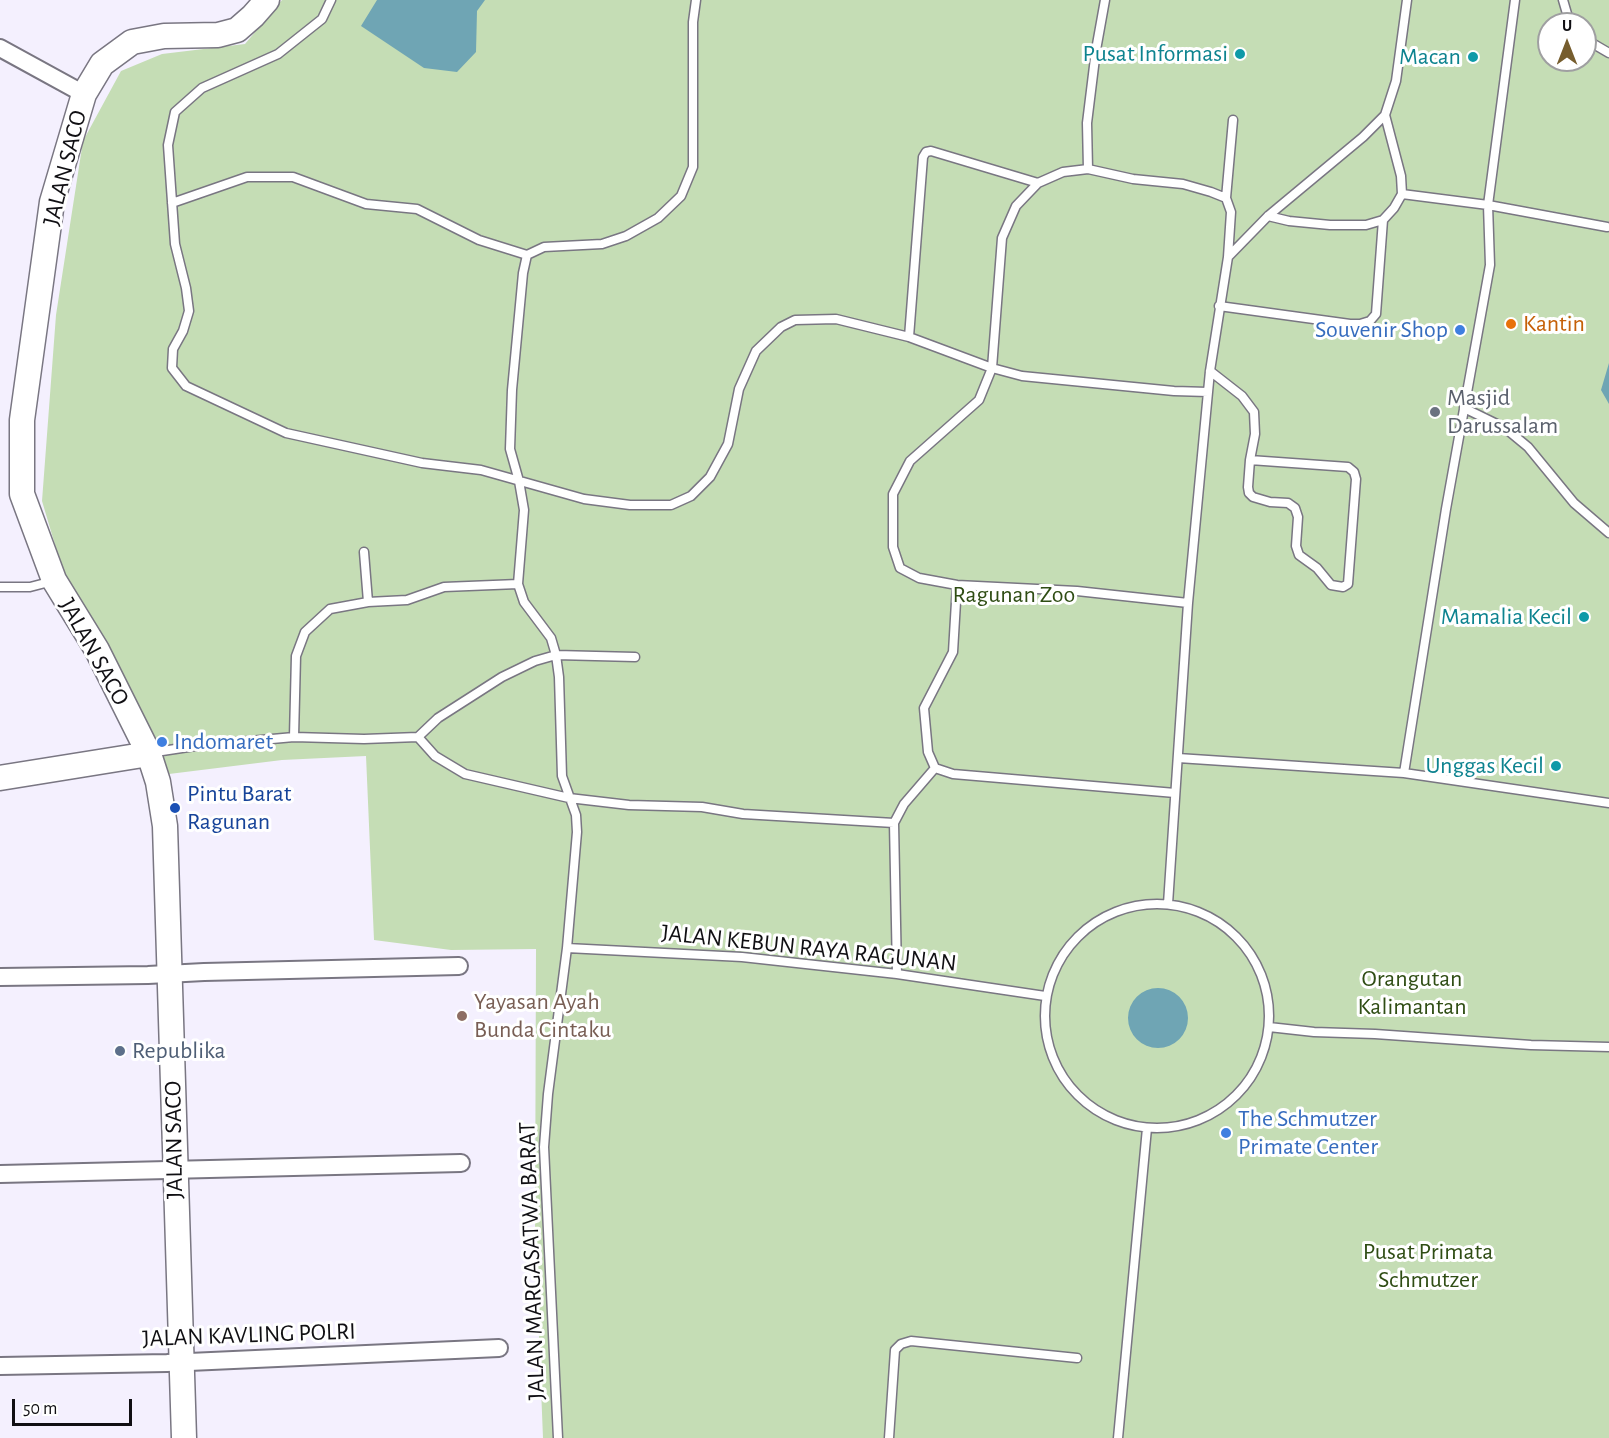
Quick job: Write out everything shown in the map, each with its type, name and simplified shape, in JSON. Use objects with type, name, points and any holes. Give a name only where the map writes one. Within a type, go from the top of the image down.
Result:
[{"type":"main road","name":"JALAN SACO","points":[[184,1438],[165,826],[158,782],[149,753],[97,650],[54,580],[22,494],[22,420],[52,202],[84,94],[102,64],[132,42],[164,36],[218,35],[237,30],[267,0]]},
{"type":"main road","points":[[0,778],[149,753]]},
{"type":"street","points":[[0,48],[84,94]]},
{"type":"street","points":[[0,977],[459,966]]},
{"type":"street","points":[[0,1174],[461,1163]]},
{"type":"street","name":"JALAN KAVLING POLRI","points":[[0,1366],[182,1363],[499,1348]]},
{"type":"lane","points":[[331,0],[322,19],[278,54],[202,88],[175,112],[168,145],[175,244],[189,311],[183,332],[173,349],[172,368],[186,386],[286,433],[422,463],[481,470],[584,500],[630,505],[671,505],[691,495],[710,477],[728,444],[739,389],[756,351],[781,327],[795,320],[836,319],[909,337],[993,368],[1022,376],[1208,392]]},
{"type":"lane","points":[[172,203],[247,177],[293,177],[366,204],[417,209],[479,240],[527,255],[544,247],[602,244],[626,236],[658,218],[681,196],[693,167],[693,22],[696,0]]},
{"type":"lane","points":[[1088,169],[1086,123],[1105,0]]},
{"type":"lane","points":[[1228,257],[1268,216],[1356,144],[1385,115],[1396,81],[1407,0]]},
{"type":"lane","points":[[1404,773],[1490,265],[1488,205],[1515,0]]},
{"type":"lane","points":[[1268,216],[1289,221],[1329,225],[1366,225],[1383,220],[1394,208],[1402,194],[1401,176],[1385,115]]},
{"type":"lane","points":[[1168,904],[1188,603],[1210,371],[1228,257],[1231,212],[1226,198],[1233,120]]},
{"type":"lane","points":[[909,337],[923,157],[926,152],[931,151],[1038,183]]},
{"type":"lane","points":[[1188,603],[1077,591],[957,585],[919,578],[900,568],[893,547],[893,494],[910,461],[979,400],[993,368],[1002,238],[1016,206],[1038,183],[1063,172],[1088,169],[1133,179],[1183,184],[1226,198]]},
{"type":"lane","points":[[1402,194],[1488,205],[1606,227]]},
{"type":"lane","points":[[1219,306],[1350,324],[1370,321],[1376,314],[1383,220]]},
{"type":"lane","name":"JALAN MARGASATWA BARAT","points":[[527,255],[523,273],[512,390],[510,449],[524,510],[518,584],[524,602],[551,638],[556,655],[562,776],[576,814],[577,832],[567,948],[548,1094],[544,1147],[558,1438]]},
{"type":"lane","points":[[1210,371],[1242,396],[1254,412],[1255,434],[1250,460],[1249,493],[1253,497],[1270,502],[1288,503],[1295,508],[1298,517],[1296,546],[1299,555],[1317,568],[1330,585],[1342,587],[1348,584],[1355,490],[1354,472],[1348,467],[1250,460]]},
{"type":"lane","points":[[1464,408],[1505,428],[1528,447],[1574,503],[1609,533]]},
{"type":"lane","points":[[364,552],[368,602]]},
{"type":"lane","points":[[0,587],[30,587],[54,580]]},
{"type":"lane","points":[[294,736],[296,656],[305,632],[330,609],[368,602],[407,600],[444,586],[518,584]]},
{"type":"lane","points":[[957,585],[953,652],[924,708],[928,752],[935,768],[953,774],[1175,793]]},
{"type":"lane","points":[[149,753],[294,736],[364,739],[418,737],[438,718],[502,677],[535,661],[556,655],[635,657]]},
{"type":"lane","points":[[418,737],[435,756],[465,774],[569,798],[599,803],[702,807],[743,814],[894,823]]},
{"type":"lane","points":[[1178,758],[1404,773],[1609,804]]},
{"type":"lane","points":[[897,974],[894,823],[904,804],[935,768]]},
{"type":"lane","points":[[1168,904],[1196,911],[1223,924],[1244,945],[1260,970],[1268,998],[1269,1027],[1262,1057],[1247,1083],[1226,1105],[1202,1119],[1175,1127],[1147,1128],[1119,1122],[1093,1109],[1072,1090],[1056,1066],[1046,1039],[1045,996],[1054,969],[1068,946],[1089,926],[1113,912],[1140,905],[1168,904]]},
{"type":"lane","name":"JALAN KEBUN RAYA RAGUNAN","points":[[567,948],[742,957],[897,974],[1045,996]]},
{"type":"lane","points":[[1269,1027],[1314,1032],[1531,1045],[1609,1047]]},
{"type":"lane","points":[[1118,1438],[1147,1128]]},
{"type":"lane","points":[[890,1438],[895,1350],[901,1344],[911,1341],[1077,1358]]},
{"type":"green space","name":"Ragunan Zoo","points":[[282,0],[1609,0],[1609,1438],[543,1438],[535,1236],[536,949],[451,950],[374,940],[366,756],[282,760],[169,774],[75,612],[42,501],[56,315],[83,141],[121,71],[162,54],[245,44]]},
{"type":"water","points":[[377,0],[485,0],[477,11],[476,52],[457,72],[424,68],[361,26]]},
{"type":"water","points":[[1609,363],[1609,404],[1601,390]]},
{"type":"water","points":[[1152,988],[1164,988],[1175,993],[1183,1001],[1188,1018],[1186,1030],[1175,1043],[1164,1048],[1152,1048],[1141,1043],[1133,1035],[1128,1024],[1128,1012],[1133,1001],[1141,993]]},
{"type":"place","name":"Pusat Informasi","points":[[1240,54]]},
{"type":"place","name":"Macan","points":[[1473,57]]},
{"type":"place","name":"Kantin","points":[[1511,324]]},
{"type":"place","name":"Souvenir Shop","points":[[1460,330]]},
{"type":"place","name":"Masjid Darussalam","points":[[1435,412]]},
{"type":"place","name":"Mamalia Kecil","points":[[1584,617]]},
{"type":"place","name":"Indomaret","points":[[162,742]]},
{"type":"place","name":"Unggas Kecil","points":[[1556,766]]},
{"type":"place","name":"Pintu Barat Ragunan","points":[[175,808]]},
{"type":"place","name":"Yayasan Ayah Bunda Cintaku","points":[[462,1016]]},
{"type":"place","name":"Republika","points":[[120,1051]]},
{"type":"place","name":"The Schmutzer Primate Center","points":[[1226,1133]]},
{"type":"park label","name":"Orangutan Kalimantan","points":[[1412,993]]},
{"type":"park label","name":"Pusat Primata Schmutzer","points":[[1428,1266]]}]
